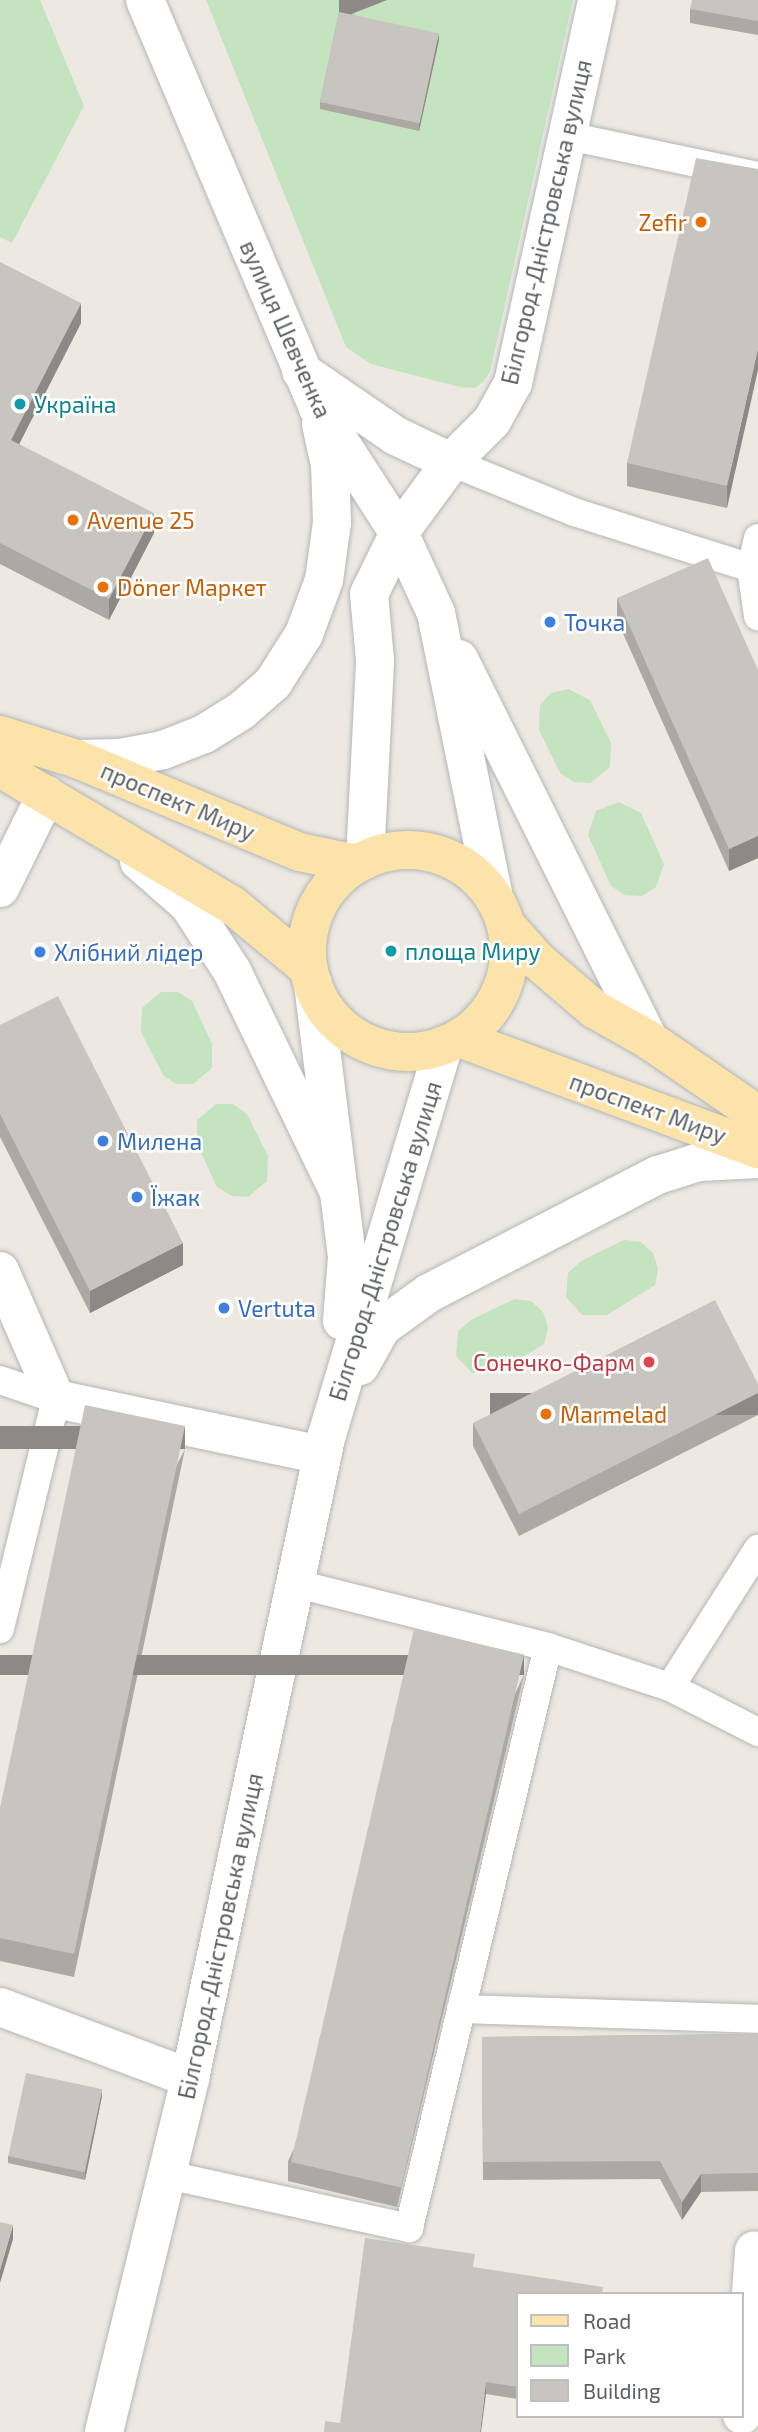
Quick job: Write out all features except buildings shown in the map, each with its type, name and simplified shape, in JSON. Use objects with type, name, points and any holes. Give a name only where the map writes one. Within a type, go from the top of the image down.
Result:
[{"type":"main road","name":"вулиця Шевченка","points":[[145,0],[318,408],[399,533]]},
{"type":"main road","name":"Білгород-Дністровська вулиця","points":[[399,533],[451,462],[492,421],[513,383],[597,0]]},
{"type":"main road","points":[[301,372],[396,436],[451,462]]},
{"type":"main road","points":[[77,759],[153,752],[204,734],[241,711],[273,683],[304,634],[324,580],[332,522],[330,465],[318,408]]},
{"type":"main road","points":[[361,862],[375,660],[369,594],[399,533]]},
{"type":"main road","points":[[399,533],[436,613],[649,1040]]},
{"type":"main road","points":[[304,634],[369,594]]},
{"type":"main road","points":[[0,768],[232,905],[311,976],[336,1021],[372,1045],[400,1051],[451,1042],[482,1020],[499,996],[508,968],[500,911],[436,613]]},
{"type":"main road","name":"проспект Миру","points":[[0,735],[77,759],[299,852],[361,862]]},
{"type":"main road","points":[[0,888],[46,795]]},
{"type":"main road","points":[[46,795],[130,853],[189,905],[232,971],[339,1192]]},
{"type":"main road","points":[[311,976],[309,939],[317,909],[334,884],[361,862],[394,852],[437,854],[464,867],[500,911]]},
{"type":"main road","name":"проспект Миру","points":[[500,911],[538,961],[594,1009],[754,1103]]},
{"type":"main road","name":"Білгород-Дністровська вулиця","points":[[104,2432],[168,2175],[297,1584],[324,1446],[345,1300],[347,1256],[311,976]]},
{"type":"main road","name":"Білгород-Дністровська вулиця","points":[[324,1446],[451,1042]]},
{"type":"main road","name":"проспект Миру","points":[[451,1042],[758,1149]]},
{"type":"main road","points":[[0,1271],[56,1399],[324,1446],[382,1327],[402,1308],[658,1175],[699,1162],[758,1158]]},
{"type":"main road","points":[[0,2007],[190,2078]]},
{"type":"main road","points":[[744,2391],[756,2248]]},
{"type":"lane","points":[[568,136],[758,176]]},
{"type":"lane","points":[[451,462],[574,512],[755,569]]},
{"type":"lane","points":[[758,538],[755,569],[758,616]]},
{"type":"lane","points":[[0,1380],[56,1399],[0,1629]]},
{"type":"lane","points":[[670,1687],[758,1549]]},
{"type":"lane","points":[[297,1584],[548,1647],[670,1687],[758,1732]]},
{"type":"lane","points":[[168,2175],[409,2228],[548,1647]]},
{"type":"lane","points":[[461,2009],[758,2020]]},
{"type":"green space","points":[[0,0],[40,0],[84,106],[12,243],[0,237]]},
{"type":"green space","points":[[206,0],[573,0],[490,372],[475,388],[460,387],[371,364],[346,347]]},
{"type":"green space","points":[[568,689],[590,700],[611,743],[610,767],[590,783],[574,782],[560,773],[539,730],[540,705],[551,693]]},
{"type":"green space","points":[[619,802],[641,813],[664,864],[656,887],[642,896],[625,895],[611,886],[588,835],[596,811]]},
{"type":"green space","points":[[161,992],[178,992],[192,1001],[212,1044],[212,1068],[193,1084],[176,1084],[163,1075],[141,1032],[142,1008]]},
{"type":"green space","points":[[216,1104],[233,1104],[247,1114],[268,1156],[267,1181],[248,1197],[232,1196],[217,1187],[197,1144],[197,1120]]},
{"type":"green space","points":[[624,1240],[641,1242],[653,1253],[658,1269],[655,1285],[607,1315],[582,1315],[566,1297],[568,1273],[581,1261]]},
{"type":"green space","points":[[514,1299],[531,1301],[543,1312],[548,1328],[544,1344],[497,1373],[472,1373],[456,1356],[458,1331],[471,1320]]},
{"type":"place","name":"Zefir","points":[[701,222]]},
{"type":"place","name":"Україна","points":[[20,404]]},
{"type":"place","name":"Avenue 25","points":[[73,520]]},
{"type":"place","name":"Döner Маркет","points":[[103,587]]},
{"type":"place","name":"Точка","points":[[550,622]]},
{"type":"place","name":"площа Миру","points":[[391,951]]},
{"type":"place","name":"Хлібний лідер","points":[[40,952]]},
{"type":"place","name":"Милена","points":[[103,1141]]},
{"type":"place","name":"Їжак","points":[[137,1197]]},
{"type":"place","name":"Vertuta","points":[[224,1308]]},
{"type":"place","name":"Сонечко-Фарм","points":[[649,1362]]},
{"type":"place","name":"Marmelad","points":[[546,1414]]}]
